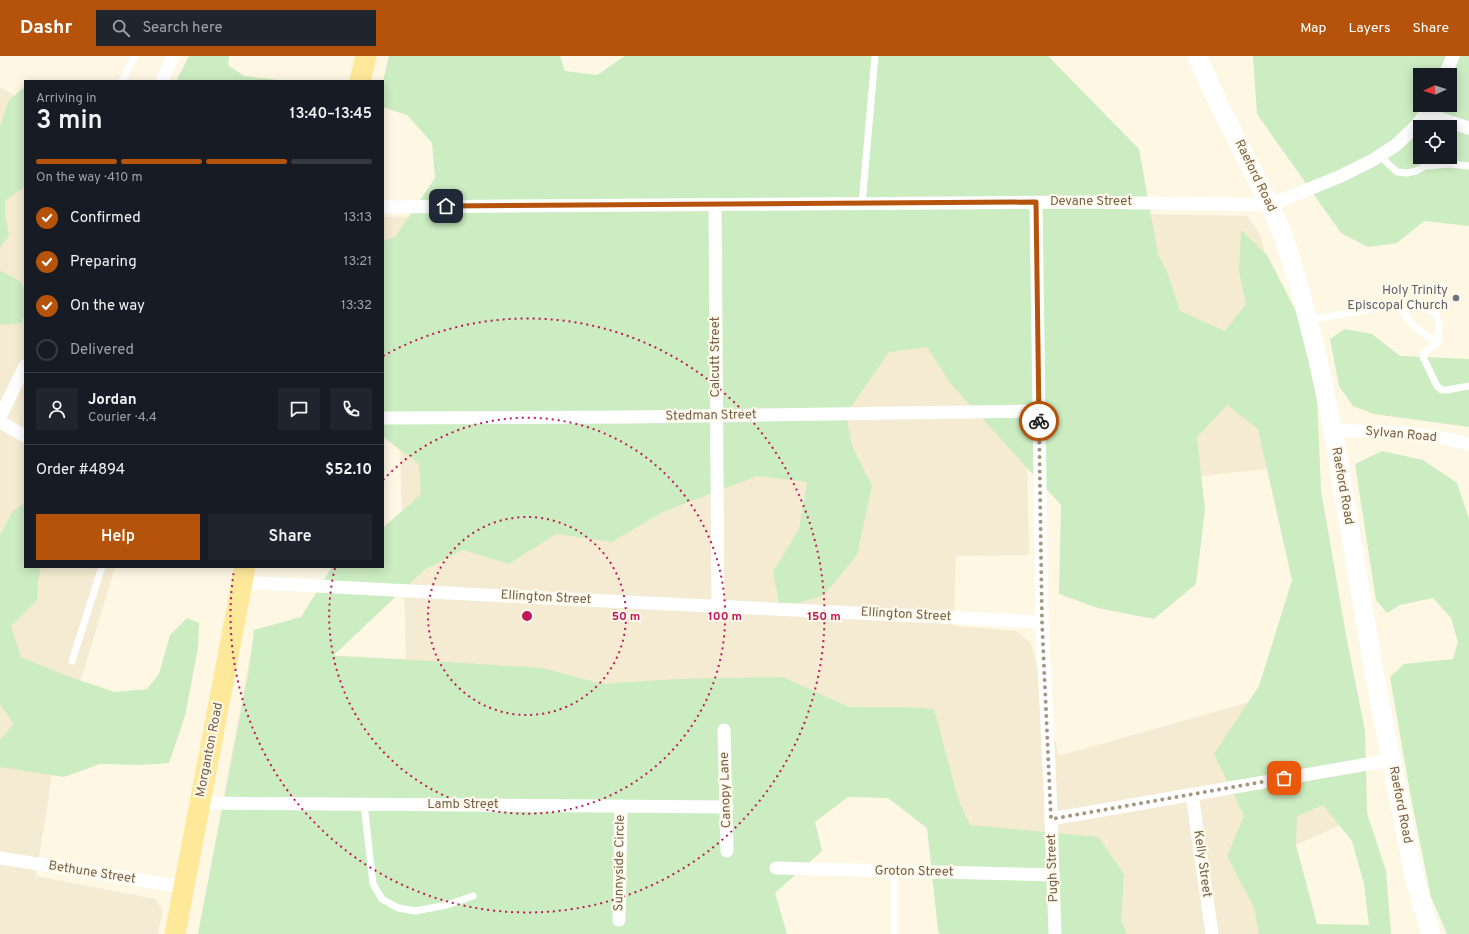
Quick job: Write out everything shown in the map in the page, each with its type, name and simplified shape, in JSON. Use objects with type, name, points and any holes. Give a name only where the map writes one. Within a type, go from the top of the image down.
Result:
[{"type":"main road","points":[[360,80],[366,56]]},
{"type":"main road","name":"Raeford Road","points":[[1197,56],[1220,107],[1270,205],[1284,238],[1308,320],[1333,430],[1375,677],[1414,880],[1431,934]]},
{"type":"main road","name":"Morganton Road","points":[[175,934],[244,574]]},
{"type":"street","points":[[162,80],[173,56]]},
{"type":"street","points":[[1448,68],[1453,56]]},
{"type":"street","name":"Devane Street","points":[[384,207],[1036,202],[1270,205],[1341,176],[1379,155],[1396,144],[1416,126],[1427,112]]},
{"type":"street","points":[[1435,112],[1469,128]]},
{"type":"street","name":"Pugh Street","points":[[1036,202],[1042,622],[1055,934]]},
{"type":"street","name":"Calcutt Street","points":[[715,205],[718,606]]},
{"type":"street","points":[[0,417],[24,368]]},
{"type":"street","name":"Stedman Street","points":[[384,418],[717,416],[1038,411]]},
{"type":"street","points":[[0,422],[24,435]]},
{"type":"street","name":"Sylvan Road","points":[[1333,430],[1407,434],[1443,438],[1469,444]]},
{"type":"street","name":"Ellington Street","points":[[244,574],[718,606],[1042,622]]},
{"type":"street","name":"Canopy Lane","points":[[724,730],[727,851]]},
{"type":"street","points":[[1051,819],[1391,760]]},
{"type":"street","name":"Kelly Street","points":[[1192,794],[1212,934]]},
{"type":"street","name":"Lamb Street","points":[[200,803],[727,807]]},
{"type":"street","name":"Sunnyside Circle","points":[[619,920],[621,806]]},
{"type":"street","name":"Bethune Street","points":[[0,858],[184,888]]},
{"type":"street","name":"Groton Street","points":[[776,868],[1053,875]]},
{"type":"lane","points":[[122,80],[134,56]]},
{"type":"lane","points":[[862,204],[875,56]]},
{"type":"lane","points":[[1379,155],[1397,172],[1407,173],[1416,171],[1425,166],[1450,164],[1469,166]]},
{"type":"lane","points":[[1308,320],[1394,305],[1402,308],[1422,307],[1436,313],[1439,324],[1438,342],[1424,353],[1423,357],[1437,386],[1442,390],[1469,386]]},
{"type":"lane","points":[[1402,308],[1403,312],[1415,326],[1427,337],[1438,342]]},
{"type":"lane","points":[[72,661],[102,568]]},
{"type":"lane","points":[[364,804],[373,884],[382,899],[398,908],[415,911],[447,905],[473,896]]},
{"type":"lane","points":[[894,871],[894,934]]},
{"type":"shaded area","points":[[0,87],[14,95],[9,100],[0,126]]},
{"type":"shaded area","points":[[0,147],[24,161],[24,568],[115,568],[52,775],[36,876],[155,899],[163,910],[158,934],[0,934],[0,430],[8,413],[0,409]]},
{"type":"shaded area","points":[[1043,212],[1247,216],[1260,234],[1320,463],[1176,479]]},
{"type":"shaded area","points":[[518,215],[1024,306],[1029,555],[956,556],[954,626],[1016,631],[1031,643],[1059,756],[1353,673],[1365,731],[1367,813],[1296,845],[1319,934],[1063,934],[942,861],[918,708],[719,704],[198,934],[251,651],[406,659],[399,409],[384,409],[384,217]]},
{"type":"green space","points":[[189,56],[229,56],[228,65],[244,76],[279,80],[177,80]]},
{"type":"green space","points":[[389,56],[560,56],[565,71],[597,75],[625,56],[1048,56],[1139,149],[1158,254],[1168,274],[1180,311],[1225,331],[1246,304],[1239,272],[1241,230],[1267,255],[1315,348],[1321,490],[1346,635],[1365,731],[1367,813],[1386,871],[1391,934],[1259,934],[1254,907],[1227,856],[1244,816],[1214,754],[1259,686],[1292,580],[1258,429],[1227,405],[1197,437],[1205,510],[1196,584],[1154,619],[1098,608],[1059,594],[1061,505],[950,383],[927,347],[889,352],[846,414],[852,446],[872,486],[857,555],[824,595],[780,609],[773,572],[799,529],[807,482],[757,476],[663,512],[612,542],[556,534],[509,564],[463,550],[424,570],[333,656],[543,668],[602,684],[675,679],[783,677],[849,707],[905,707],[934,709],[958,799],[970,825],[1098,837],[1124,874],[1121,921],[1127,934],[940,934],[938,930],[927,828],[888,798],[848,797],[815,822],[822,851],[775,893],[787,934],[198,934],[249,670],[254,630],[301,617],[331,568],[384,568],[384,527],[421,494],[419,464],[384,438],[384,241],[395,237],[435,178],[432,143],[407,115],[384,107],[383,80]],"holes":[[[1323,805],[1352,841],[1364,884],[1369,925],[1317,924],[1296,845],[1297,816]]]},
{"type":"green space","points":[[1253,56],[1469,56],[1469,226],[1424,221],[1397,243],[1368,247],[1341,233],[1257,114]]},
{"type":"green space","points":[[23,88],[24,89],[24,187],[5,201],[5,214],[9,236],[0,247],[0,126],[9,100]]},
{"type":"green space","points":[[0,271],[19,281],[22,285],[24,290],[24,316],[22,323],[6,325],[0,324]]},
{"type":"green space","points":[[1345,329],[1372,334],[1400,356],[1469,359],[1469,427],[1374,414],[1353,406],[1339,386],[1330,339]]},
{"type":"green space","points":[[1382,451],[1423,460],[1457,483],[1469,519],[1469,934],[1447,934],[1431,897],[1410,792],[1390,677],[1404,664],[1453,659],[1458,642],[1451,618],[1433,598],[1400,605],[1387,613],[1376,600],[1355,464]]},
{"type":"green space","points":[[24,504],[24,568],[41,568],[38,581],[37,600],[11,626],[21,657],[64,675],[115,692],[147,689],[159,674],[170,635],[187,618],[199,623],[198,648],[185,716],[169,763],[140,765],[100,764],[64,777],[0,767],[0,740],[14,724],[0,704],[0,535],[13,511]]},
{"type":"way so far","points":[[1039,421],[1042,622],[1051,819],[1284,778]]},
{"type":"place","name":"Holy Trinity Episcopal Church","points":[[1456,298]]},
{"type":"route","points":[[446,206],[1036,202],[1039,421]]}]
